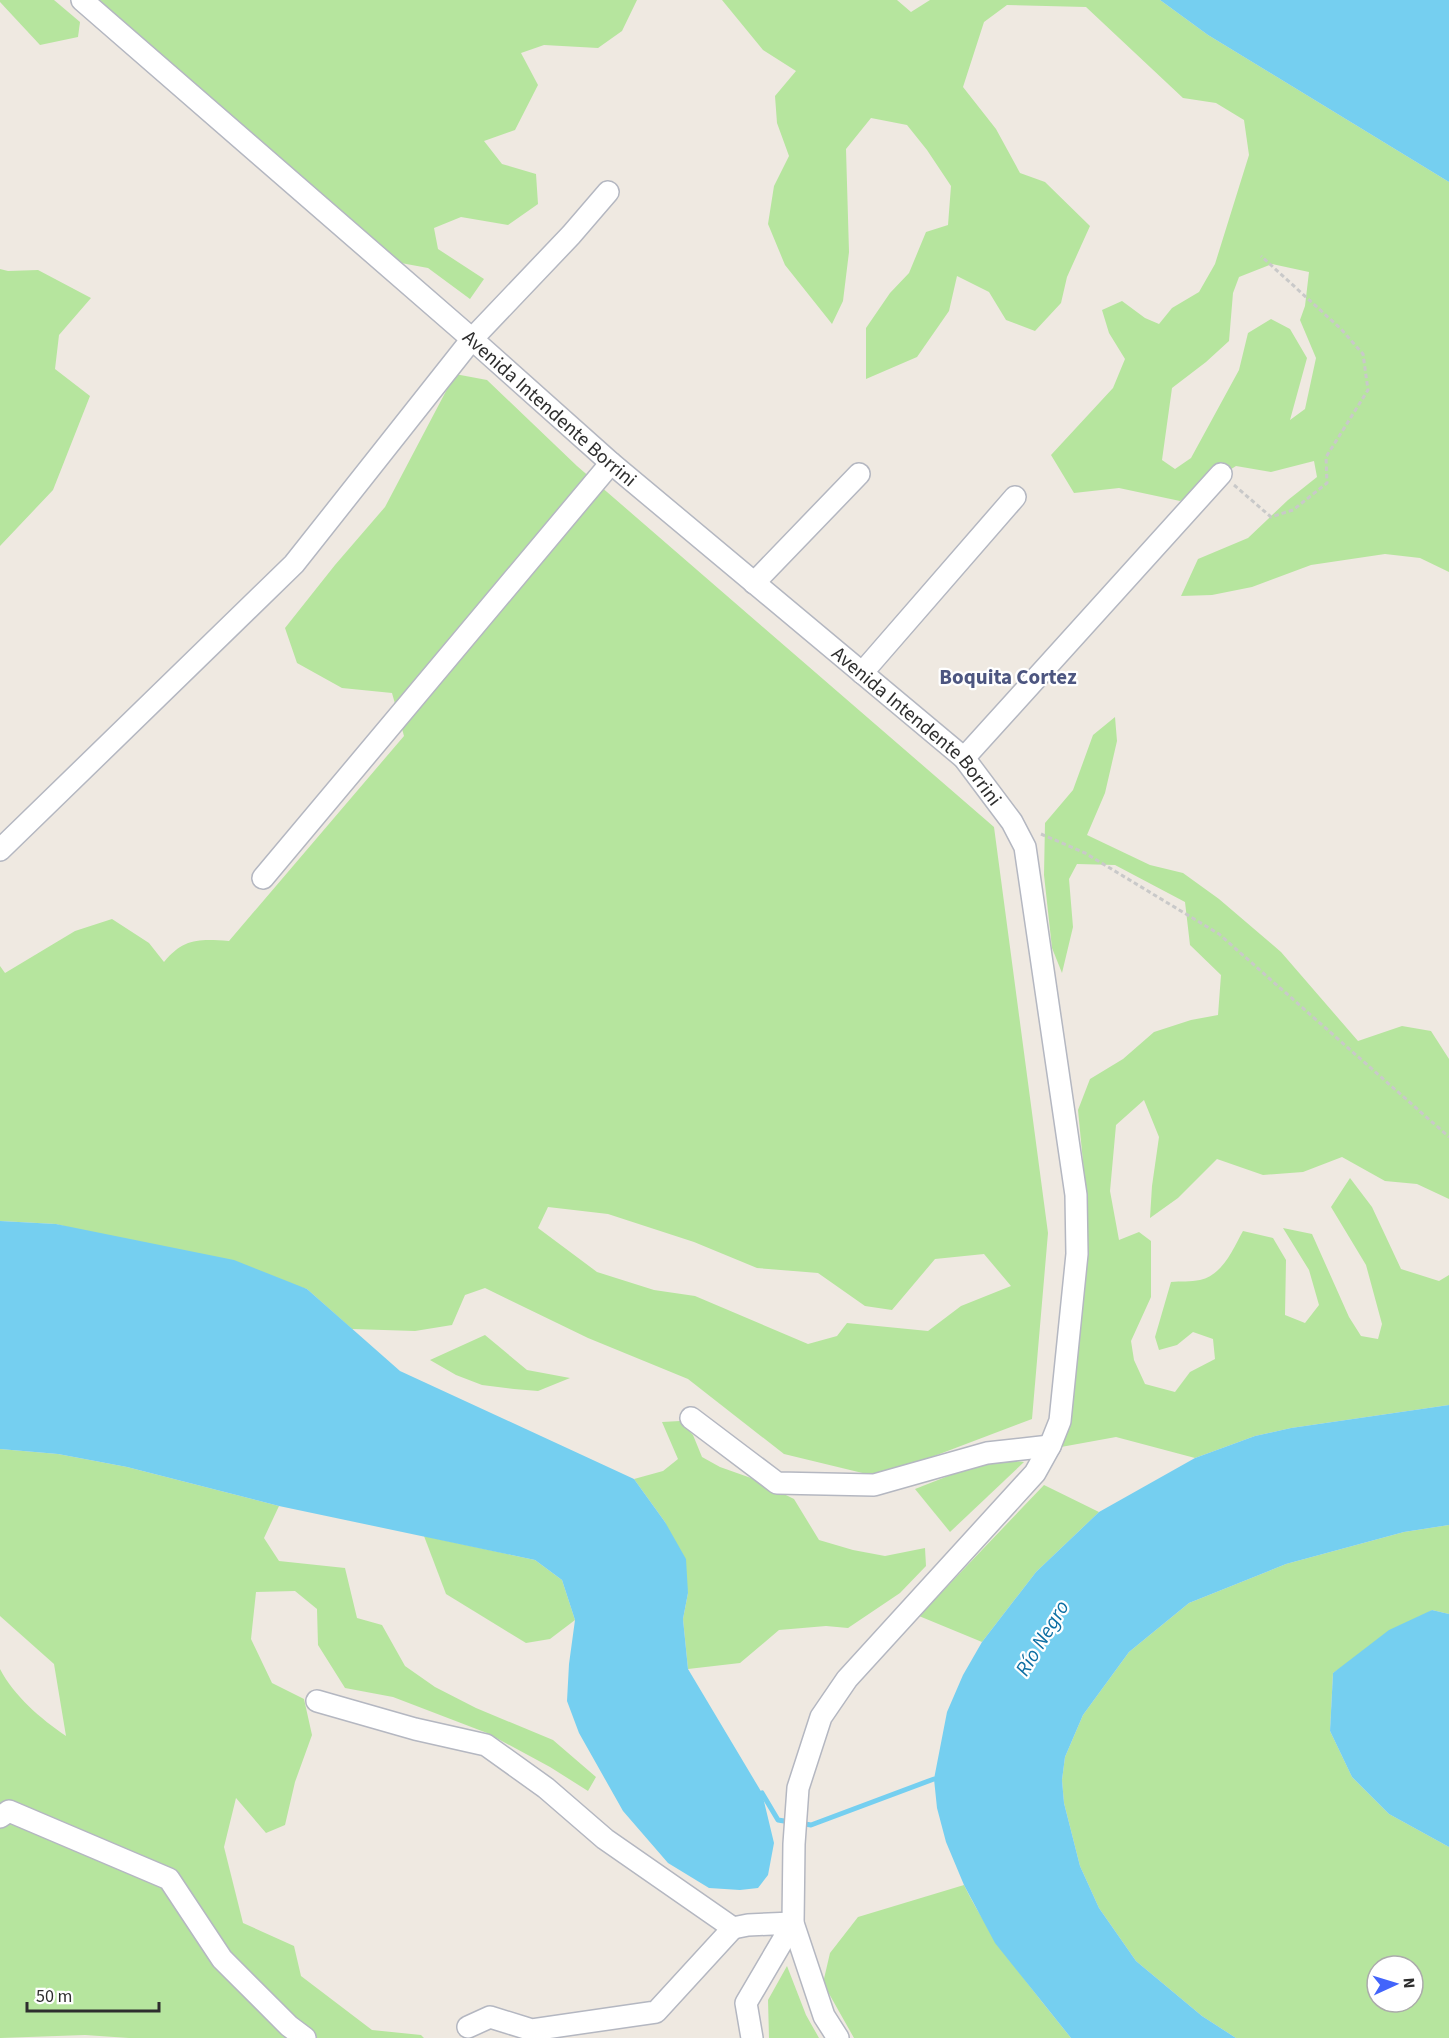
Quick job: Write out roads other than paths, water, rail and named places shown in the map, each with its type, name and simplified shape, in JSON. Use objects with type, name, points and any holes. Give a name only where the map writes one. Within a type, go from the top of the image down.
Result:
[{"type":"street","name":"Avenida Intendente Borrini","points":[[82,0],[611,463],[964,758],[1012,822],[1025,847],[1076,1195],[1077,1254],[1060,1421],[1050,1446],[1035,1473],[847,1680],[820,1717],[798,1788],[794,1844],[793,1923]]},
{"type":"street","points":[[0,850],[294,564],[472,339],[571,235],[608,192]]},
{"type":"street","points":[[263,878],[611,463]]},
{"type":"street","points":[[754,583],[859,474]]},
{"type":"street","points":[[964,758],[1221,474]]},
{"type":"street","points":[[862,673],[1015,497]]},
{"type":"street","points":[[692,1418],[777,1483],[874,1485],[987,1453],[1050,1446]]},
{"type":"street","points":[[317,1701],[415,1729],[486,1745],[546,1788],[605,1839],[733,1928]]},
{"type":"street","points":[[0,1817],[9,1810],[169,1879],[222,1959],[304,2038]]},
{"type":"street","points":[[468,2027],[490,2017],[532,2030],[656,2012],[733,1928],[793,1923]]},
{"type":"street","points":[[752,2038],[746,2002],[793,1923]]},
{"type":"street","points":[[793,1923],[825,2016],[838,2038]]},
{"type":"water","points":[[1160,0],[1449,0],[1449,182],[1208,35]]},
{"type":"water","points":[[0,1221],[56,1224],[234,1260],[307,1289],[400,1371],[634,1479],[665,1522],[686,1559],[688,1593],[683,1619],[688,1669],[762,1793],[774,1843],[768,1875],[758,1888],[740,1890],[709,1888],[668,1863],[623,1811],[579,1733],[567,1701],[575,1620],[562,1580],[535,1560],[279,1506],[127,1467],[58,1454],[0,1449]]},
{"type":"water","name":"Río Negro","points":[[1449,1405],[1449,1525],[1404,1532],[1286,1564],[1189,1603],[1129,1652],[1083,1715],[1065,1757],[1062,1780],[1064,1803],[1080,1866],[1099,1908],[1136,1961],[1202,2016],[1236,2038],[1071,2038],[995,1943],[964,1885],[946,1842],[937,1808],[934,1779],[947,1712],[963,1675],[982,1642],[1036,1572],[1099,1512],[1195,1458],[1255,1436],[1291,1428]]},
{"type":"water","points":[[1432,1610],[1449,1614],[1449,1847],[1389,1814],[1352,1777],[1330,1731],[1333,1673],[1389,1630]]},
{"type":"waterway","points":[[799,1823],[811,1825],[934,1779]]},
{"type":"waterway","points":[[762,1793],[778,1820],[790,1822]]},
{"type":"district","name":"Boquita Cortez","points":[[1008,677]]}]
